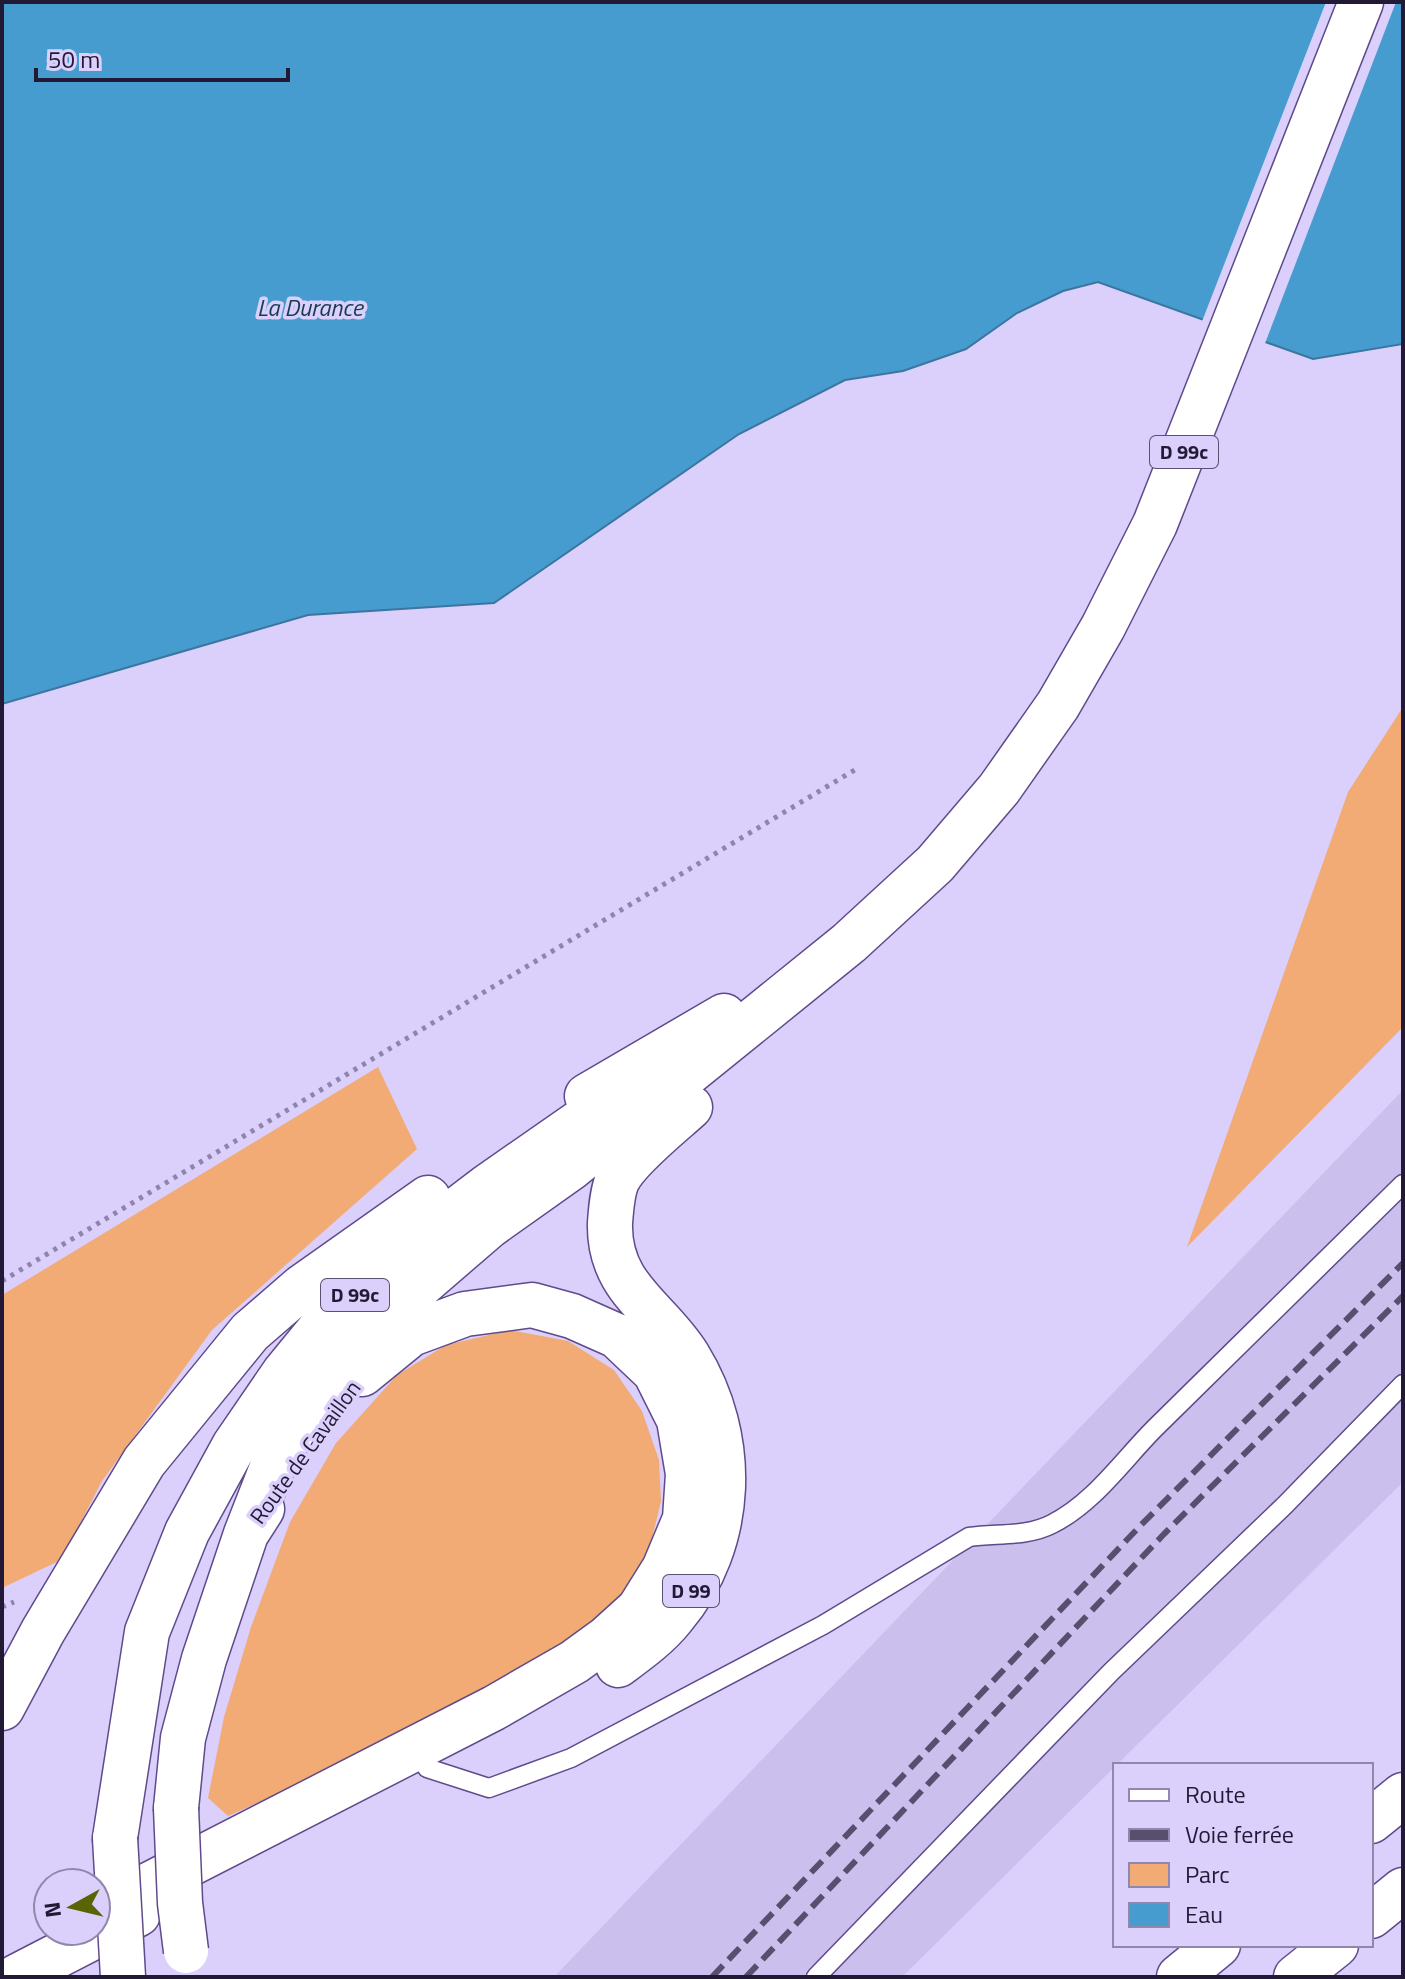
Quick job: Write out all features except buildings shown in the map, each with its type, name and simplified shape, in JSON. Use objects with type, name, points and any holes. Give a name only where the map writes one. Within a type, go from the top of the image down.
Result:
[{"type":"main road","name":"D 99c","points":[[246,1534],[271,1470],[301,1416],[343,1360],[387,1314],[489,1226],[572,1167],[849,943],[935,864],[999,789],[1058,705],[1103,627],[1155,524],[1361,2]]},
{"type":"main road","name":"D 99c","points":[[123,1977],[115,1838],[147,1632],[187,1532],[234,1446],[284,1373],[325,1323],[396,1256],[488,1186],[775,987],[849,943]]},
{"type":"main road","name":"D 99","points":[[16,1977],[558,1703],[643,1647],[674,1617],[698,1580],[718,1533],[725,1484],[720,1433],[703,1383],[686,1353],[629,1288],[616,1264],[610,1239],[611,1210],[617,1180],[646,1146],[727,1075],[849,943]]},
{"type":"main road","points":[[2,1708],[43,1631],[144,1462],[250,1332],[302,1287],[369,1237],[475,1166],[618,1077],[775,987]]},
{"type":"main road","name":"Route de Cavaillon","points":[[112,1904],[494,1708],[574,1662],[639,1609],[664,1569],[685,1519],[688,1474],[679,1420],[655,1372],[617,1336],[572,1316],[532,1305],[465,1314],[411,1334],[354,1380],[316,1429],[246,1534],[204,1659],[183,1738],[176,1808],[180,1903],[188,1964]]},
{"type":"main road","points":[[1373,1819],[1403,1795]]},
{"type":"main road","points":[[1373,1914],[1403,1890]]},
{"type":"main road","points":[[2,1959],[32,1945]]},
{"type":"main road","points":[[1179,1977],[1216,1947]]},
{"type":"main road","points":[[1296,1977],[1334,1947]]},
{"type":"lane","points":[[427,1768],[489,1788],[571,1758],[823,1625],[969,1537],[1029,1533],[1054,1523],[1088,1498],[1403,1184]]},
{"type":"lane","points":[[816,1977],[1111,1672],[1285,1505],[1403,1384]]},
{"type":"path","points":[[2,1281],[858,768]]},
{"type":"shaded area","points":[[1403,1090],[1403,1482],[1119,1763],[1113,1763],[1113,1769],[902,1977],[554,1977]]},
{"type":"green space","points":[[1403,707],[1403,1027],[1187,1247],[1348,792]]},
{"type":"green space","points":[[378,1067],[417,1149],[212,1330],[102,1481],[61,1560],[2,1588],[2,1295]]},
{"type":"green space","points":[[510,1330],[568,1341],[614,1370],[642,1411],[659,1460],[661,1501],[646,1564],[608,1614],[477,1705],[228,1816],[208,1798],[224,1717],[251,1627],[290,1522],[336,1443],[397,1375],[446,1345]]},
{"type":"water","name":"La Durance","points":[[2,2],[1403,2],[1403,344],[1313,359],[1098,282],[1063,291],[1017,313],[966,349],[903,371],[845,380],[739,434],[494,603],[308,615],[2,704]]},
{"type":"pier","points":[[1326,2],[1396,2],[1264,346],[1201,324]]},
{"type":"railway","points":[[712,1977],[1141,1525],[1403,1263]]},
{"type":"railway","points":[[746,1977],[1164,1534],[1403,1296]]}]
